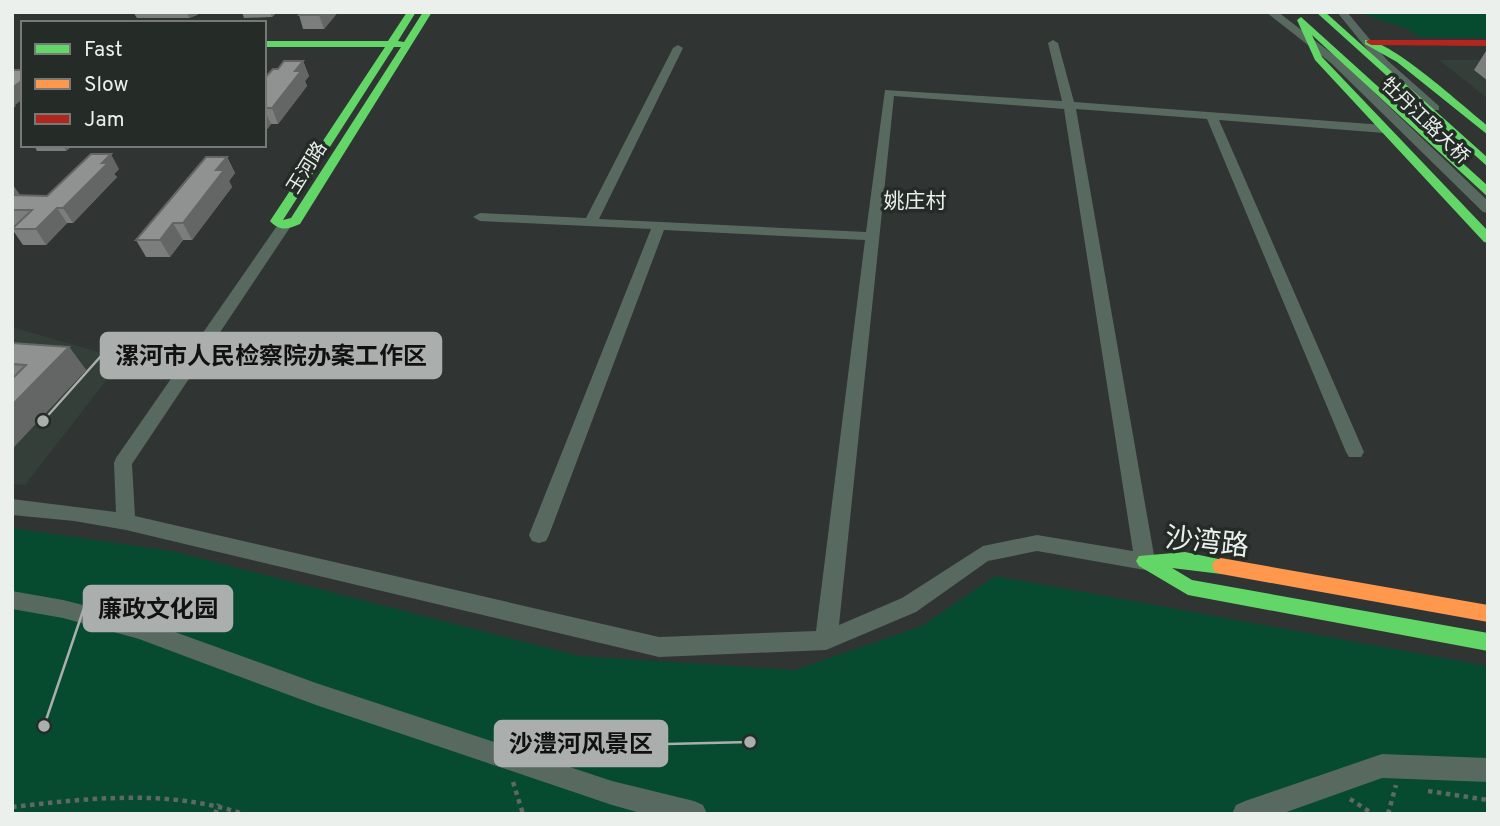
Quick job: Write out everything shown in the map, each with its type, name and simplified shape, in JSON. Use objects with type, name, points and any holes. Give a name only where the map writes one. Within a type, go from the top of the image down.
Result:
[{"type":"street","name":"玉河路","points":[[412,12],[276,221],[284,226],[296,221],[428,12]]},
{"type":"street","points":[[1271,12],[1318,42],[1341,61]]},
{"type":"street","points":[[1330,15],[1379,62]]},
{"type":"street","points":[[1297,16],[1318,42],[1318,58],[1488,239]]},
{"type":"street","points":[[1318,42],[1488,43]]},
{"type":"street","points":[[1360,42],[1399,60],[1488,132]]},
{"type":"street","points":[[12,507],[127,522],[659,647],[826,640],[909,605],[983,554],[1037,543],[1145,561],[1069,105],[1053,43]]},
{"type":"street","points":[[266,44],[409,44]]},
{"type":"street","points":[[590,223],[678,48]]},
{"type":"street","name":"牡丹江路大桥","points":[[1341,61],[1488,193]]},
{"type":"street","name":"牡丹江路大桥","points":[[1341,61],[1488,209]]},
{"type":"street","name":"牡丹江路大桥","points":[[1379,62],[1488,154]]},
{"type":"street","name":"牡丹江路大桥","points":[[1379,62],[1488,164]]},
{"type":"street","points":[[826,640],[870,236],[889,92],[1384,129]]},
{"type":"street","points":[[1211,115],[1355,452]]},
{"type":"street","points":[[480,217],[870,236]]},
{"type":"street","points":[[127,522],[123,463],[284,226]]},
{"type":"street","points":[[539,535],[659,226]]},
{"type":"street","name":"沙湾路","points":[[1145,561],[1185,559],[1488,614]]},
{"type":"street","name":"沙湾路","points":[[1145,561],[1188,587],[1488,642]]},
{"type":"street","points":[[12,600],[63,609],[139,629],[316,694],[612,793],[694,814]]},
{"type":"street","points":[[1245,814],[1382,766],[1488,770]]},
{"type":"path","points":[[505,757],[523,814]]},
{"type":"path","points":[[1388,814],[1396,785],[1409,788]]},
{"type":"path","points":[[1422,790],[1488,800]]},
{"type":"path","points":[[12,807],[142,795],[219,804],[244,814]]},
{"type":"path","points":[[215,814],[219,804]]},
{"type":"shaded area","points":[[1439,60],[1488,60],[1488,99]]},
{"type":"shaded area","points":[[12,327],[123,359],[25,485],[12,484]]},
{"type":"green space","points":[[1357,12],[1488,12],[1488,38],[1419,37],[1408,29]]},
{"type":"green space","points":[[12,528],[172,551],[579,656],[795,670],[922,626],[995,576],[1488,666],[1488,814],[12,814]]},
{"type":"building","points":[[301,12],[322,12],[319,15],[299,15]]},
{"type":"building","points":[[284,61],[303,61],[295,71],[301,71],[272,108],[266,108],[266,77],[273,69],[278,69]]},
{"type":"building","points":[[12,70],[21,70],[21,81],[12,88]]},
{"type":"building","points":[[91,154],[111,154],[102,163],[108,163],[63,208],[57,208],[36,229],[12,229],[32,210],[12,210],[12,195],[47,196]]},
{"type":"building","points":[[206,157],[227,157],[216,170],[224,170],[183,223],[173,223],[160,240],[136,240]]},
{"type":"building","points":[[12,343],[69,347],[12,405],[12,379],[26,365],[12,364]]},
{"type":"traffic: fast","points":[[412,12],[276,221],[284,226],[296,221],[428,12]]},
{"type":"traffic: fast","points":[[1320,12],[1488,164]]},
{"type":"traffic: fast","points":[[1301,20],[1318,58],[1488,239]]},
{"type":"traffic: fast","points":[[1309,27],[1488,193]]},
{"type":"traffic: fast","points":[[1368,42],[1400,60],[1488,132]]},
{"type":"traffic: fast","points":[[266,44],[401,44]]},
{"type":"traffic: fast","points":[[1221,566],[1185,560],[1145,561],[1188,587],[1488,642]]},
{"type":"traffic: slow","points":[[1221,566],[1488,614]]},
{"type":"traffic: jam","points":[[1371,42],[1488,43]]},
{"type":"place","name":"漯河市人民检察院办案工作区","points":[[43,421]]},
{"type":"place","name":"廉政文化园","points":[[44,726]]},
{"type":"place","name":"沙澧河风景区","points":[[750,742]]},
{"type":"district","name":"姚庄村","points":[[915,201]]}]
